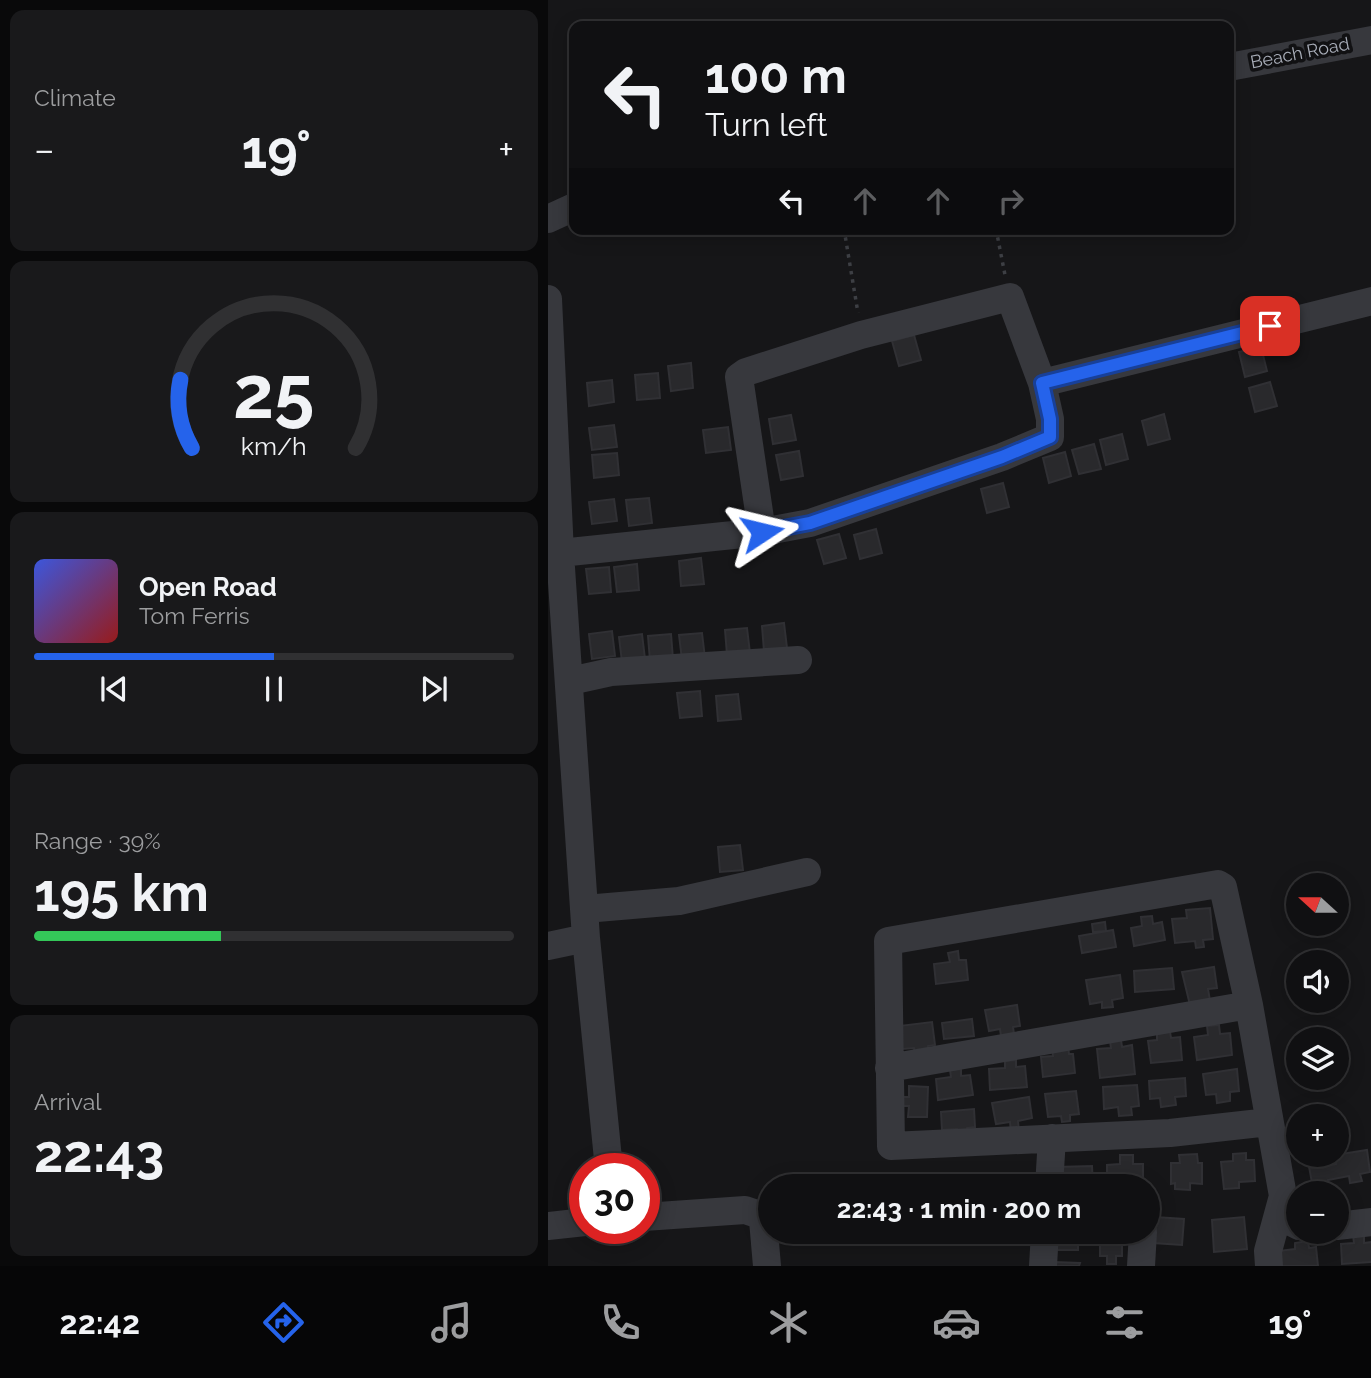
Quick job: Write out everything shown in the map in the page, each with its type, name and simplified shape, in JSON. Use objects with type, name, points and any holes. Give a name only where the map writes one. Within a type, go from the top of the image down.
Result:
[{"type":"street","name":"Beach Road","points":[[1234,66],[1371,40]]},
{"type":"street","points":[[548,219],[569,209]]},
{"type":"street","points":[[560,553],[762,532],[822,520],[1002,457],[1050,437],[1050,419],[1042,383],[1009,297],[861,335],[746,372],[739,377],[762,532]]},
{"type":"street","points":[[548,299],[560,553],[585,938],[607,1153]]},
{"type":"street","points":[[1042,383],[1371,301]]},
{"type":"street","points":[[570,681],[611,672],[798,660]]},
{"type":"street","points":[[585,909],[679,901],[807,872]]},
{"type":"street","points":[[1270,1122],[1170,1133],[891,1146],[888,941],[1218,884],[1223,887],[1249,1004],[1286,1204]]},
{"type":"street","points":[[548,946],[585,938]]},
{"type":"street","points":[[889,1068],[1249,1004]]},
{"type":"street","points":[[1050,1174],[1053,1138]]},
{"type":"street","points":[[1269,1266],[1268,1251],[1283,1196]]},
{"type":"street","points":[[660,1216],[745,1210],[757,1214],[763,1220],[767,1266]]},
{"type":"street","points":[[1349,1225],[1371,1222]]},
{"type":"street","points":[[548,1226],[569,1224]]},
{"type":"street","points":[[1043,1266],[1045,1244]]},
{"type":"street","points":[[1141,1266],[1142,1244]]},
{"type":"path","points":[[845,235],[861,335]]},
{"type":"path","points":[[997,235],[1009,297]]},
{"type":"building","points":[[914,335],[921,360],[899,366],[892,341]]},
{"type":"building","points":[[1261,347],[1267,371],[1245,377],[1239,352]]},
{"type":"building","points":[[691,363],[693,388],[671,391],[668,366]]},
{"type":"building","points":[[658,373],[660,398],[637,400],[635,375]]},
{"type":"building","points":[[612,380],[614,402],[589,406],[587,383]]},
{"type":"building","points":[[1270,382],[1277,406],[1255,412],[1249,388]]},
{"type":"building","points":[[1164,414],[1170,439],[1148,445],[1142,421]]},
{"type":"building","points":[[791,415],[796,440],[773,444],[769,419]]},
{"type":"building","points":[[614,425],[617,447],[592,450],[589,428]]},
{"type":"building","points":[[728,427],[731,450],[706,453],[703,430]]},
{"type":"building","points":[[1122,434],[1128,459],[1106,465],[1100,440]]},
{"type":"building","points":[[1094,444],[1101,469],[1079,474],[1072,450]]},
{"type":"building","points":[[799,451],[803,476],[781,480],[776,455]]},
{"type":"building","points":[[1065,452],[1071,476],[1049,483],[1043,458]]},
{"type":"building","points":[[617,453],[619,475],[594,478],[592,455]]},
{"type":"building","points":[[1003,483],[1009,507],[987,513],[981,489]]},
{"type":"building","points":[[649,498],[652,523],[629,526],[626,500]]},
{"type":"building","points":[[614,499],[617,521],[592,524],[589,502]]},
{"type":"building","points":[[876,529],[882,553],[860,559],[854,535]]},
{"type":"building","points":[[839,534],[846,558],[824,564],[817,540]]},
{"type":"building","points":[[701,558],[704,584],[681,586],[679,561]]},
{"type":"building","points":[[637,564],[639,590],[617,592],[614,567]]},
{"type":"building","points":[[609,567],[611,592],[589,594],[586,569]]},
{"type":"building","points":[[784,623],[787,648],[764,651],[762,626]]},
{"type":"building","points":[[747,628],[750,653],[727,655],[725,630]]},
{"type":"building","points":[[612,631],[615,656],[592,659],[589,634]]},
{"type":"building","points":[[702,633],[705,658],[682,660],[679,635]]},
{"type":"building","points":[[642,634],[645,659],[622,662],[619,637]]},
{"type":"building","points":[[671,634],[673,659],[650,661],[648,636]]},
{"type":"building","points":[[700,691],[702,716],[680,718],[677,693]]},
{"type":"building","points":[[738,694],[741,719],[718,721],[716,696]]},
{"type":"building","points":[[740,845],[743,870],[720,872],[718,847]]},
{"type":"building","points":[[1210,908],[1213,939],[1203,940],[1204,947],[1196,948],[1195,941],[1175,943],[1172,919],[1187,918],[1186,910]]},
{"type":"building","points":[[1152,916],[1153,924],[1162,922],[1165,940],[1134,946],[1131,928],[1142,926],[1141,917]]},
{"type":"building","points":[[1105,922],[1106,931],[1093,932],[1092,924]]},
{"type":"building","points":[[1113,930],[1116,947],[1082,953],[1079,936]]},
{"type":"building","points":[[958,951],[959,960],[966,960],[968,980],[936,984],[934,964],[950,962],[948,953]]},
{"type":"building","points":[[1214,967],[1217,988],[1208,989],[1210,1001],[1190,1005],[1182,972]]},
{"type":"building","points":[[1172,968],[1174,989],[1135,992],[1134,971]]},
{"type":"building","points":[[1120,975],[1123,998],[1112,1000],[1113,1007],[1102,1008],[1102,1002],[1090,1004],[1086,980]]},
{"type":"building","points":[[1017,1005],[1020,1026],[1013,1027],[1014,1034],[1001,1036],[1000,1029],[989,1031],[985,1010]]},
{"type":"building","points":[[972,1019],[974,1036],[944,1039],[942,1023]]},
{"type":"building","points":[[932,1022],[935,1045],[928,1046],[929,1055],[915,1057],[914,1048],[902,1049],[899,1026]]},
{"type":"building","points":[[1219,1025],[1220,1034],[1230,1033],[1232,1055],[1197,1060],[1194,1037],[1208,1035],[1207,1026]]},
{"type":"building","points":[[1170,1032],[1171,1038],[1180,1037],[1182,1060],[1151,1063],[1148,1041],[1157,1040],[1157,1033]]},
{"type":"building","points":[[1121,1040],[1122,1047],[1132,1045],[1135,1074],[1100,1078],[1097,1049],[1111,1048],[1110,1041]]},
{"type":"building","points":[[1068,1046],[1069,1054],[1073,1054],[1075,1073],[1043,1077],[1041,1057],[1053,1056],[1052,1048]]},
{"type":"building","points":[[1016,1060],[1016,1067],[1025,1066],[1027,1087],[990,1090],[989,1069],[1005,1068],[1005,1061]]},
{"type":"building","points":[[961,1069],[961,1076],[970,1075],[973,1095],[938,1100],[936,1079],[951,1077],[950,1070]]},
{"type":"building","points":[[1237,1069],[1239,1091],[1230,1092],[1230,1101],[1217,1103],[1216,1094],[1206,1095],[1203,1074]]},
{"type":"building","points":[[1185,1078],[1186,1096],[1175,1097],[1176,1105],[1161,1107],[1160,1098],[1150,1099],[1149,1081]]},
{"type":"building","points":[[1137,1085],[1139,1106],[1131,1107],[1132,1115],[1119,1116],[1118,1107],[1104,1109],[1103,1087]]},
{"type":"building","points":[[909,1086],[928,1087],[927,1117],[908,1117],[909,1106],[898,1106],[899,1097],[909,1097]]},
{"type":"building","points":[[1076,1091],[1079,1114],[1070,1115],[1070,1121],[1062,1122],[1061,1116],[1048,1117],[1045,1094]]},
{"type":"building","points":[[1029,1097],[1032,1118],[1018,1121],[1019,1132],[1011,1133],[1010,1122],[996,1124],[992,1103]]},
{"type":"building","points":[[974,1109],[975,1127],[967,1128],[968,1136],[958,1137],[957,1129],[942,1130],[941,1112]]},
{"type":"building","points":[[1367,1150],[1370,1172],[1360,1174],[1362,1181],[1350,1183],[1349,1176],[1328,1181],[1312,1181],[1309,1167],[1349,1167],[1349,1153]]},
{"type":"building","points":[[1246,1153],[1246,1160],[1254,1160],[1255,1181],[1239,1182],[1239,1188],[1224,1189],[1221,1162],[1233,1161],[1233,1154]]},
{"type":"building","points":[[1197,1154],[1198,1163],[1202,1163],[1202,1184],[1190,1183],[1190,1190],[1175,1189],[1175,1183],[1171,1184],[1171,1163],[1180,1163],[1179,1155]]},
{"type":"building","points":[[1120,1155],[1133,1155],[1133,1164],[1143,1164],[1143,1174],[1107,1174],[1107,1165],[1120,1164]]},
{"type":"building","points":[[1092,1166],[1092,1174],[1056,1174],[1056,1167]]},
{"type":"building","points":[[1160,1217],[1184,1219],[1182,1245],[1160,1243]]},
{"type":"building","points":[[1244,1217],[1247,1249],[1214,1252],[1212,1220]]},
{"type":"building","points":[[1353,1235],[1364,1235],[1364,1243],[1372,1242],[1372,1262],[1342,1264],[1341,1244],[1354,1243]]},
{"type":"building","points":[[1051,1244],[1078,1244],[1078,1250],[1051,1250]]},
{"type":"building","points":[[1100,1244],[1122,1244],[1122,1256],[1116,1256],[1116,1264],[1107,1264],[1107,1256],[1100,1256]]},
{"type":"building","points":[[1295,1244],[1316,1247],[1318,1266],[1280,1266],[1278,1251],[1295,1249]]},
{"type":"building","points":[[1054,1262],[1080,1263],[1079,1266],[1054,1266]]},
{"type":"route","points":[[762,532],[810,523],[1002,457],[1050,437],[1050,419],[1042,383],[1270,326]]}]
